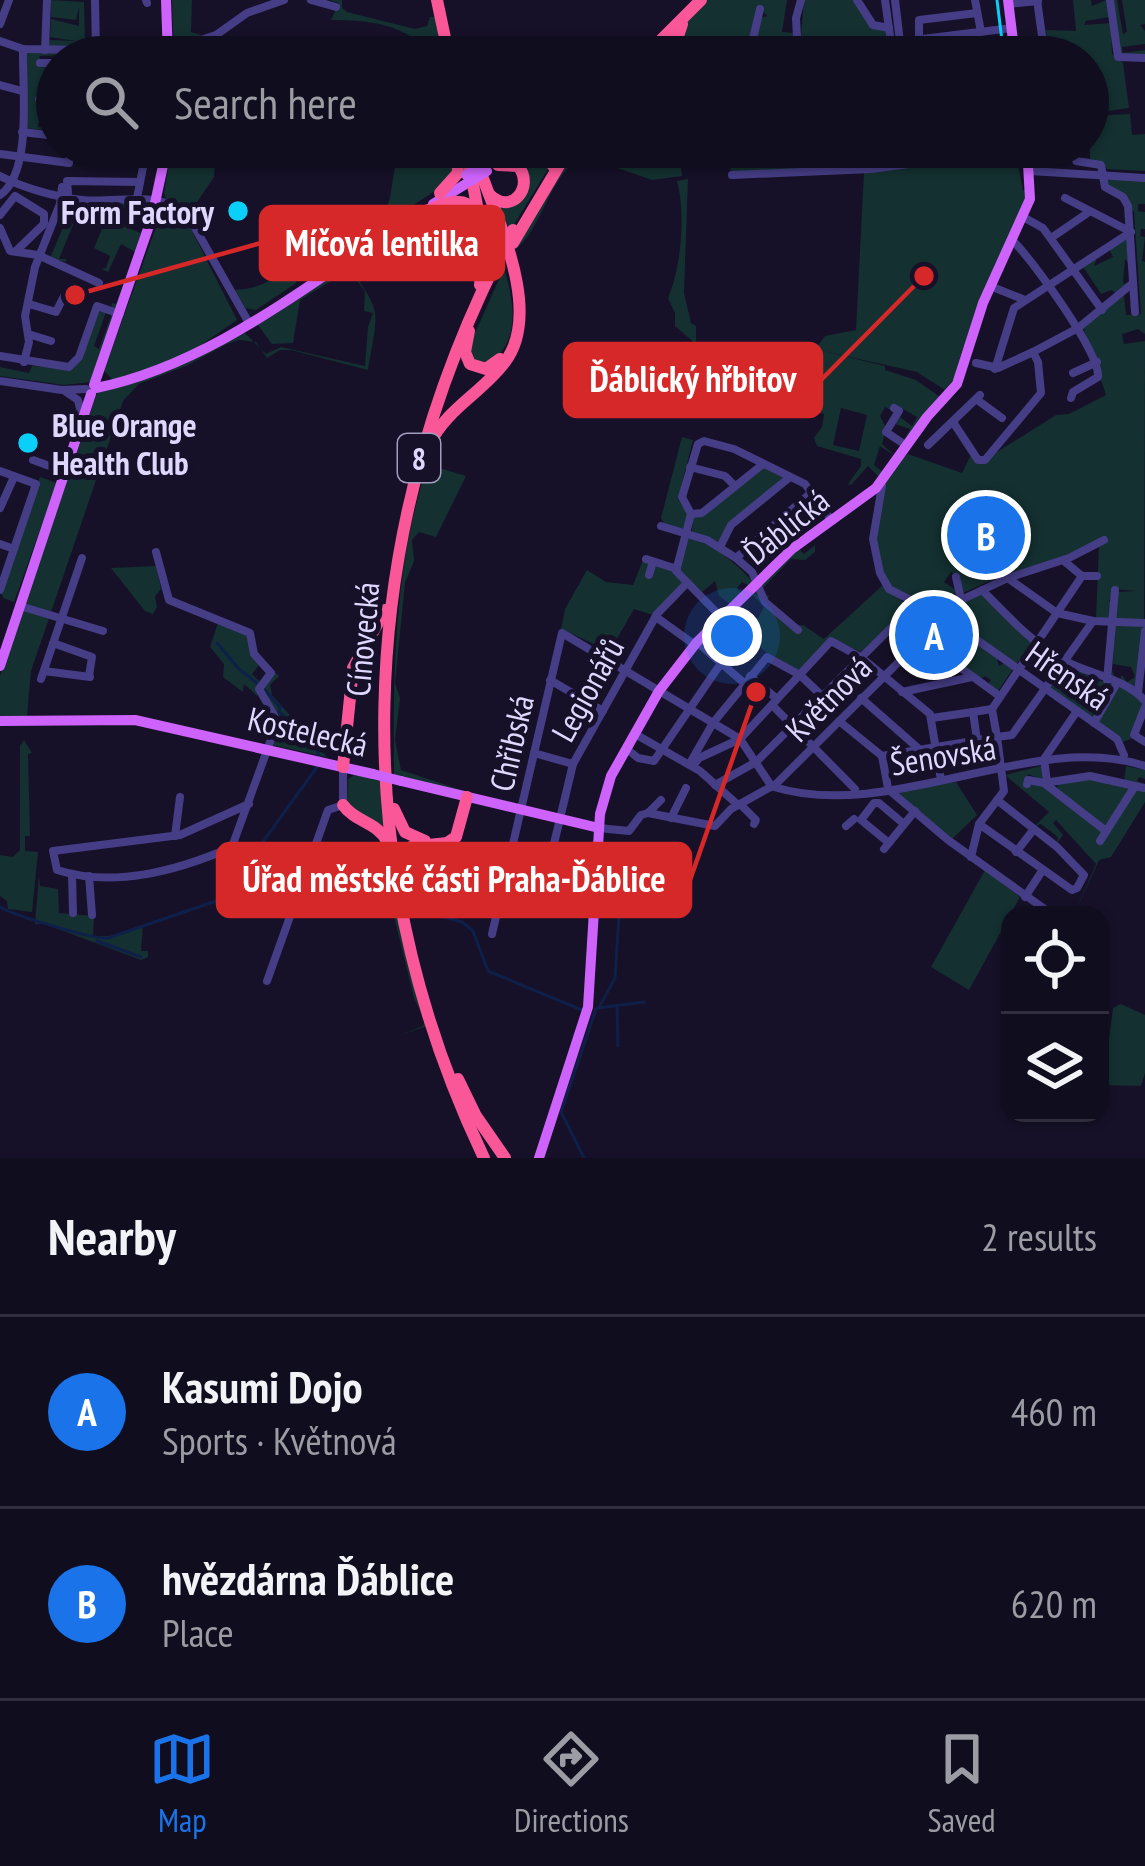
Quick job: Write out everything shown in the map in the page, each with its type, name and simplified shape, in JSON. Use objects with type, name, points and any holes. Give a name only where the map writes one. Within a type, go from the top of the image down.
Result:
[{"type":"highway","points":[[436,0],[442,36]]},
{"type":"highway","points":[[661,36],[698,0]]},
{"type":"highway","points":[[678,36],[698,0]]},
{"type":"highway","points":[[440,193],[459,168]]},
{"type":"highway","points":[[454,353],[480,286],[484,232],[470,168]]},
{"type":"highway","points":[[428,446],[451,411],[503,364],[521,326],[518,285],[478,168]]},
{"type":"highway","points":[[481,174],[487,168]]},
{"type":"highway","points":[[481,174],[490,168]]},
{"type":"highway","points":[[481,174],[496,168]]},
{"type":"highway","name":"Cínovecká","points":[[485,1158],[427,1015],[392,856],[383,731],[391,598],[416,471],[454,353],[497,265],[555,168]]},
{"type":"highway","points":[[470,330],[466,355],[470,364],[485,369],[500,359],[513,332],[515,304],[481,174]]},
{"type":"highway","points":[[413,217],[463,201],[474,207],[484,232]]},
{"type":"highway","name":"Cínovecká","points":[[485,1158],[446,1050],[404,906],[390,715],[395,619],[414,502],[428,446],[497,265]]},
{"type":"highway","points":[[343,767],[352,668],[391,598]]},
{"type":"highway","points":[[401,872],[409,849],[456,837],[467,797]]},
{"type":"highway","points":[[343,805],[381,831],[392,856]]},
{"type":"highway","points":[[394,809],[405,832],[432,843]]},
{"type":"highway","points":[[446,1050],[476,1115],[505,1158]]},
{"type":"main road","points":[[166,0],[167,36]]},
{"type":"main road","points":[[1009,2],[1013,36]]},
{"type":"main road","points":[[0,666],[98,390],[163,168]]},
{"type":"main road","name":"Ďáblická","points":[[539,1158],[588,1006],[599,828],[606,789],[659,692],[696,644],[792,549],[884,479],[963,375],[990,286],[1023,217],[1032,187],[1030,168]]},
{"type":"main road","points":[[308,282],[440,193],[481,174]]},
{"type":"main road","points":[[98,390],[178,363],[481,174]]},
{"type":"main road","points":[[98,390],[107,379],[102,367]]},
{"type":"main road","name":"Kostelecká","points":[[0,721],[135,720],[599,828]]},
{"type":"street","points":[[0,25],[9,0]]},
{"type":"street","points":[[46,36],[47,0]]},
{"type":"street","points":[[94,0],[95,36]]},
{"type":"street","points":[[213,36],[247,13],[280,0]]},
{"type":"street","points":[[311,0],[336,7]]},
{"type":"street","points":[[796,36],[801,0]]},
{"type":"street","points":[[857,0],[873,25],[889,28]]},
{"type":"street","points":[[885,0],[893,36]]},
{"type":"street","points":[[895,0],[896,36]]},
{"type":"street","points":[[974,0],[981,32]]},
{"type":"street","points":[[1009,2],[1037,0],[1042,36]]},
{"type":"street","points":[[1110,0],[1117,54],[1145,58]]},
{"type":"street","points":[[754,36],[760,9]]},
{"type":"street","points":[[919,36],[919,20],[976,13]]},
{"type":"street","points":[[946,36],[1012,28]]},
{"type":"street","points":[[0,41],[36,50]]},
{"type":"street","points":[[0,195],[14,182],[21,158],[23,49]]},
{"type":"street","points":[[0,85],[22,91]]},
{"type":"street","points":[[22,132],[36,134]]},
{"type":"street","points":[[0,154],[36,160]]},
{"type":"street","points":[[137,199],[143,168]]},
{"type":"street","points":[[732,175],[878,168]]},
{"type":"street","points":[[1042,168],[1048,171]]},
{"type":"street","points":[[1100,168],[1105,187],[1125,201],[1136,312]]},
{"type":"street","points":[[1030,171],[1145,178]]},
{"type":"street","points":[[1032,187],[1048,171]]},
{"type":"street","points":[[0,176],[109,201],[157,199],[188,215],[248,320]]},
{"type":"street","points":[[24,362],[25,316],[38,255],[68,181],[140,182]]},
{"type":"street","points":[[0,215],[15,196],[44,214],[44,224],[9,253]]},
{"type":"street","points":[[1065,198],[1131,232]]},
{"type":"street","points":[[104,221],[109,201]]},
{"type":"street","points":[[1051,238],[1090,211]]},
{"type":"street","points":[[1023,217],[1043,228],[1102,310]]},
{"type":"street","points":[[0,227],[9,253]]},
{"type":"street","points":[[995,369],[1015,308],[1131,232]]},
{"type":"street","points":[[1011,239],[1078,328],[1097,362],[1098,377],[1072,392],[1071,398]]},
{"type":"street","points":[[9,253],[38,255],[99,284]]},
{"type":"street","points":[[976,363],[995,369],[1033,352],[1078,328],[1133,283]]},
{"type":"street","points":[[990,286],[1027,300]]},
{"type":"street","points":[[29,304],[56,313],[64,296]]},
{"type":"street","points":[[0,356],[70,366],[80,357],[97,306],[120,314]]},
{"type":"street","points":[[28,334],[51,340]]},
{"type":"street","points":[[953,422],[978,460],[985,460],[1041,393],[1039,362],[1033,352]]},
{"type":"street","points":[[1073,374],[1097,362]]},
{"type":"street","points":[[0,381],[98,390]]},
{"type":"street","points":[[59,390],[78,400],[83,423]]},
{"type":"street","points":[[950,394],[965,410]]},
{"type":"street","points":[[928,445],[978,397],[1002,418]]},
{"type":"street","points":[[894,408],[898,411],[886,432],[907,446]]},
{"type":"street","points":[[676,570],[692,514],[682,496],[698,443],[704,441],[734,449],[790,477],[812,492],[832,520]]},
{"type":"street","points":[[33,460],[66,472]]},
{"type":"street","points":[[692,514],[702,513],[763,464]]},
{"type":"street","points":[[690,466],[725,476],[735,486]]},
{"type":"street","points":[[0,470],[36,484],[0,590]]},
{"type":"street","points":[[0,508],[14,477]]},
{"type":"street","points":[[720,547],[731,525],[790,477]]},
{"type":"street","name":"Hřenská","points":[[884,479],[874,499],[873,539],[880,573],[889,589],[943,617],[1094,723],[1123,757]]},
{"type":"street","points":[[736,558],[812,492]]},
{"type":"street","points":[[661,526],[720,547],[736,558],[758,583],[765,602],[799,630]]},
{"type":"street","name":"Květnová","points":[[671,818],[712,826],[772,787],[961,600],[1103,540]]},
{"type":"street","points":[[0,544],[14,549]]},
{"type":"street","points":[[157,552],[169,600],[250,633],[254,654],[271,673],[259,689],[274,720],[269,749],[249,804],[233,844],[226,850],[174,869],[107,878],[58,872],[53,850],[176,836],[249,804]]},
{"type":"street","points":[[1062,560],[1082,576],[1097,576]]},
{"type":"street","points":[[649,575],[649,561],[676,570],[722,618]]},
{"type":"street","points":[[53,643],[92,657],[91,678],[43,675],[53,643],[62,616],[76,591],[84,562]]},
{"type":"street","points":[[971,857],[979,824],[1004,791],[992,709],[1082,576]]},
{"type":"street","points":[[956,577],[961,600]]},
{"type":"street","points":[[1008,578],[1057,613],[1145,627],[1143,700],[1134,734],[1145,742]]},
{"type":"street","name":"Legionářů","points":[[545,904],[547,873],[573,764],[656,617],[688,583]]},
{"type":"street","points":[[982,590],[1035,643],[1143,700]]},
{"type":"street","points":[[1094,723],[1112,681],[1115,590]]},
{"type":"street","points":[[716,785],[756,762],[914,604]]},
{"type":"street","points":[[20,606],[103,631]]},
{"type":"street","points":[[656,617],[774,702],[855,789]]},
{"type":"street","points":[[882,756],[1012,735],[1093,621]]},
{"type":"street","name":"Chřibská","points":[[492,934],[562,633],[626,671]]},
{"type":"street","points":[[627,749],[638,758],[654,761],[722,663],[748,634]]},
{"type":"street","points":[[921,639],[998,695]]},
{"type":"street","points":[[691,765],[740,739],[831,641],[860,656],[932,718],[941,780]]},
{"type":"street","points":[[691,765],[713,723],[764,659],[771,657],[821,694]]},
{"type":"street","points":[[626,671],[740,739],[772,787]]},
{"type":"street","points":[[902,692],[973,677]]},
{"type":"street","points":[[550,680],[603,711]]},
{"type":"street","points":[[861,698],[920,750]]},
{"type":"street","points":[[932,718],[992,709]]},
{"type":"street","points":[[1077,711],[1044,762],[1046,783],[1106,831]]},
{"type":"street","points":[[974,712],[977,740]]},
{"type":"street","points":[[839,721],[882,756],[888,789],[1039,906]]},
{"type":"street","points":[[635,734],[691,765],[756,820],[754,824]]},
{"type":"street","points":[[534,753],[573,764]]},
{"type":"street","name":"Šenovská","points":[[772,787],[801,795],[888,789],[1081,755],[1123,757]]},
{"type":"street","points":[[1120,782],[1123,757],[1145,766]]},
{"type":"street","points":[[267,981],[328,810],[343,805],[343,767]]},
{"type":"street","points":[[1028,779],[1046,783],[1090,776],[1139,787],[1100,841]]},
{"type":"street","points":[[599,828],[629,831],[641,814],[648,813],[671,818],[686,788]]},
{"type":"street","points":[[176,836],[180,797]]},
{"type":"street","points":[[648,813],[661,800]]},
{"type":"street","points":[[979,824],[1074,890],[1084,875],[997,800]]},
{"type":"street","points":[[904,824],[876,802],[853,820],[886,846],[915,811]]},
{"type":"street","points":[[1016,852],[1034,829]]},
{"type":"street","points":[[507,868],[547,873]]},
{"type":"street","points":[[1025,897],[1042,871]]},
{"type":"street","points":[[72,874],[73,908],[92,910],[89,876]]},
{"type":"street","points":[[499,902],[593,907]]},
{"type":"green space","points":[[51,0],[84,2],[85,36],[50,36],[51,19],[79,26],[79,7],[76,20],[51,17]]},
{"type":"green space","points":[[172,0],[192,0],[191,32],[201,36],[173,36]]},
{"type":"green space","points":[[330,0],[342,0],[347,12],[415,29],[427,26],[430,17],[435,17],[438,36],[410,36],[389,26],[331,20],[339,3]]},
{"type":"green space","points":[[705,0],[787,0],[782,32],[794,36],[757,36],[761,18],[767,16],[758,6],[750,36],[679,36]]},
{"type":"green space","points":[[804,0],[856,0],[872,27],[885,30],[886,36],[801,36]]},
{"type":"green space","points":[[1073,0],[1091,0],[1092,6],[1106,0],[1109,17],[1084,25],[1111,23],[1112,54],[1123,63],[1129,108],[1109,111],[1109,36],[1046,36],[1046,30],[1076,31]]},
{"type":"green space","points":[[1112,0],[1117,0],[1123,34],[1127,32],[1122,0],[1145,0],[1145,24],[1140,25],[1145,44],[1122,47],[1123,53],[1145,50],[1145,55],[1121,56]]},
{"type":"green space","points":[[36,51],[36,129],[24,128],[25,53]]},
{"type":"green space","points":[[1130,114],[1132,135],[1145,134],[1145,171],[1107,169],[1109,115]]},
{"type":"green space","points":[[168,168],[215,168],[214,177],[191,211],[166,199]]},
{"type":"green space","points":[[395,168],[457,168],[449,182],[310,271],[308,266],[346,235],[362,234],[382,221]]},
{"type":"green space","points":[[517,168],[549,168],[505,239],[495,205],[525,193]]},
{"type":"green space","points":[[564,168],[568,168],[529,234],[513,251]]},
{"type":"green space","points":[[618,168],[681,168],[682,176],[652,180]]},
{"type":"green space","points":[[731,168],[824,168],[730,174]]},
{"type":"green space","points":[[1019,168],[1029,198],[994,267],[955,378],[945,390],[917,372],[819,350],[885,366],[940,397],[904,441],[910,429],[895,424],[900,417],[912,426],[917,417],[896,405],[889,421],[893,411],[885,407],[880,416],[886,428],[882,444],[895,456],[880,446],[874,465],[884,473],[880,478],[868,466],[851,485],[861,459],[817,446],[814,438],[824,414],[803,405],[816,348],[825,336],[856,330],[864,172]],"holes":[[[841,408],[867,415],[859,451],[833,445]]]},
{"type":"green space","points":[[688,179],[684,293],[691,323],[696,326],[696,344],[675,326],[668,298],[681,241],[677,181]]},
{"type":"green space","points":[[1107,180],[1145,180],[1145,204],[1138,204],[1138,211],[1145,212],[1140,236],[1145,237],[1145,334],[1138,329],[1122,334],[1124,344],[1145,341],[1144,621],[1115,620],[1117,592],[1136,591],[1114,589],[1109,601],[1111,619],[1096,619],[1099,544],[1007,573],[963,593],[951,572],[944,582],[957,591],[949,598],[954,604],[943,614],[890,587],[878,555],[880,498],[896,466],[908,454],[962,473],[971,455],[978,464],[1056,415],[1069,414],[1106,395],[1083,327],[1124,295],[1126,315],[1141,314],[1134,212],[1108,187]]},
{"type":"green space","points":[[64,202],[79,203],[76,212],[108,221],[112,214],[120,219],[123,211],[112,210],[114,204],[135,203],[125,227],[141,233],[118,311],[111,309],[112,303],[116,304],[135,252],[121,244],[108,272],[101,269],[110,256],[94,248],[104,224],[77,215],[59,259],[67,259],[65,262],[50,258],[70,211],[71,206]]},
{"type":"green space","points":[[163,208],[177,212],[188,223],[237,320],[185,356],[113,380],[104,371]]},
{"type":"green space","points":[[1128,238],[1130,265],[1125,259],[1123,283],[1127,284],[1116,294],[1112,290],[1101,294],[1084,268],[1078,269],[1097,257],[1094,266],[1113,257],[1109,249]]},
{"type":"green space","points":[[349,260],[370,298],[375,312],[368,370],[291,350],[267,358],[260,348],[266,354],[281,347],[365,366],[373,313],[364,311],[365,291],[349,270],[300,300],[293,343],[272,344],[258,325]]},
{"type":"green space","points":[[288,262],[297,274],[296,283],[256,310],[245,308],[235,290],[266,283]]},
{"type":"green space","points":[[504,268],[512,324],[504,348],[482,368],[467,351]]},
{"type":"green space","points":[[98,311],[106,312],[94,346],[99,349],[112,313],[116,314],[91,382],[64,385],[0,376],[0,367],[29,373],[32,366],[71,368]]},
{"type":"green space","points":[[245,333],[254,342],[227,344],[186,366],[139,384],[123,401],[31,671],[27,716],[0,717],[0,676],[97,393],[169,371]]},
{"type":"green space","points":[[682,437],[693,440],[678,499],[688,514],[683,529],[661,518]]},
{"type":"green space","points":[[430,459],[436,467],[466,476],[436,537],[419,532],[412,540],[414,561],[405,583],[395,683],[400,698],[395,740],[401,770],[473,794],[394,776],[395,656],[403,576]]},
{"type":"green space","points":[[762,466],[784,477],[730,524],[719,542],[692,531],[693,517]]},
{"type":"green space","points":[[40,477],[57,483],[14,602],[1,592]]},
{"type":"green space","points":[[689,538],[725,556],[753,582],[750,586],[742,582],[737,588],[741,593],[730,604],[719,596],[715,581],[701,593],[679,570]]},
{"type":"green space","points":[[815,545],[815,552],[805,560],[791,559],[762,589],[769,595],[767,602],[795,626],[803,625],[824,639],[883,585],[908,606],[861,652],[831,638],[797,672],[763,650],[749,634],[764,607],[751,593],[799,549],[804,554]]},
{"type":"green space","points":[[643,560],[673,570],[684,582],[653,615],[634,609],[607,656],[592,643],[561,629],[565,609],[587,570],[606,582],[633,585]]},
{"type":"green space","points":[[156,566],[161,589],[153,614],[145,611],[111,568]]},
{"type":"green space","points":[[982,593],[1032,642],[1016,665],[948,617],[965,600]]},
{"type":"green space","points":[[219,620],[249,633],[260,664],[252,674],[261,683],[257,696],[244,684],[243,692],[223,677],[224,664],[210,647]]},
{"type":"green space","points":[[1115,625],[1144,626],[1138,691],[1110,679],[1113,670],[1114,676],[1120,679],[1122,675],[1127,682],[1135,677],[1131,667],[1113,664]]},
{"type":"green space","points":[[952,628],[952,635],[958,630],[997,658],[999,666],[1004,663],[1013,669],[998,691],[988,684],[991,680],[981,679],[933,646],[942,636],[948,638]]},
{"type":"green space","points":[[1066,664],[1113,683],[1094,720],[1049,688]]},
{"type":"green space","points":[[275,672],[279,676],[270,685],[272,695],[327,757],[272,745],[276,731],[263,686]]},
{"type":"green space","points":[[1120,686],[1144,703],[1133,738],[1123,742],[1097,722]]},
{"type":"green space","points":[[24,740],[32,753],[28,754],[30,836],[25,836],[25,851],[38,852],[32,912],[8,909],[0,896],[0,855],[13,857],[20,850],[20,746]]},
{"type":"green space","points":[[1041,766],[1043,780],[1028,774],[1026,785],[1041,785],[1102,831],[1134,789],[1124,781],[1126,766],[1145,770],[1145,779],[1137,781],[1145,784],[1145,802],[1111,857],[1099,860],[1078,906],[1096,864],[1056,820],[1053,823],[1063,835],[1057,843],[1058,837],[1041,824],[1035,826],[1049,812],[1005,775]]},
{"type":"green space","points":[[356,774],[382,780],[386,833],[347,804],[348,779]]},
{"type":"green space","points":[[1088,778],[1130,788],[1104,827],[1054,791],[1061,782]]},
{"type":"green space","points":[[956,782],[977,815],[952,839],[899,794],[901,790]]},
{"type":"green space","points":[[384,842],[427,1026],[398,1036],[425,1021],[414,998],[391,904],[380,902],[371,907],[368,896],[312,879],[303,883],[309,869],[359,887],[385,885]]},
{"type":"green space","points":[[985,870],[1020,897],[1015,906],[1001,906],[1001,932],[969,990],[931,967]]},
{"type":"green space","points":[[39,876],[40,886],[58,889],[59,913],[94,916],[93,936],[110,936],[143,925],[141,951],[148,951],[148,957],[141,960],[35,924]]},
{"type":"green space","points":[[1121,1004],[1145,1015],[1141,1086],[1109,1085],[1113,1008]]},
{"type":"waterway","points":[[217,643],[258,684]]},
{"type":"waterway","points":[[264,689],[279,712],[312,741],[320,757]]},
{"type":"waterway","points":[[252,857],[317,767]]},
{"type":"waterway","points":[[0,907],[52,926],[108,938],[222,899],[254,858],[396,902]]},
{"type":"waterway","points":[[599,1008],[615,978],[620,899],[627,881]]},
{"type":"waterway","points":[[405,905],[462,922],[473,931],[488,971],[582,1010]]},
{"type":"waterway","points":[[97,941],[141,957]]},
{"type":"waterway","points":[[598,1008],[644,1002]]},
{"type":"waterway","points":[[617,1007],[618,1046]]},
{"type":"waterway","points":[[584,1158],[561,1112],[596,1009]]},
{"type":"tram line","points":[[997,0],[1001,36]]},
{"type":"place","name":"Form Factory","points":[[238,211]]},
{"type":"place","name":"Ďáblický hřbitov","points":[[924,276]]},
{"type":"place","name":"Míčová lentilka","points":[[75,295]]},
{"type":"place","name":"Blue Orange Health Club","points":[[28,443]]},
{"type":"place","name":"hvězdárna Ďáblice","points":[[986,535]]},
{"type":"place","name":"Kasumi Dojo","points":[[934,635]]},
{"type":"place","name":"Úřad městské části Praha-Ďáblice","points":[[756,692]]}]
